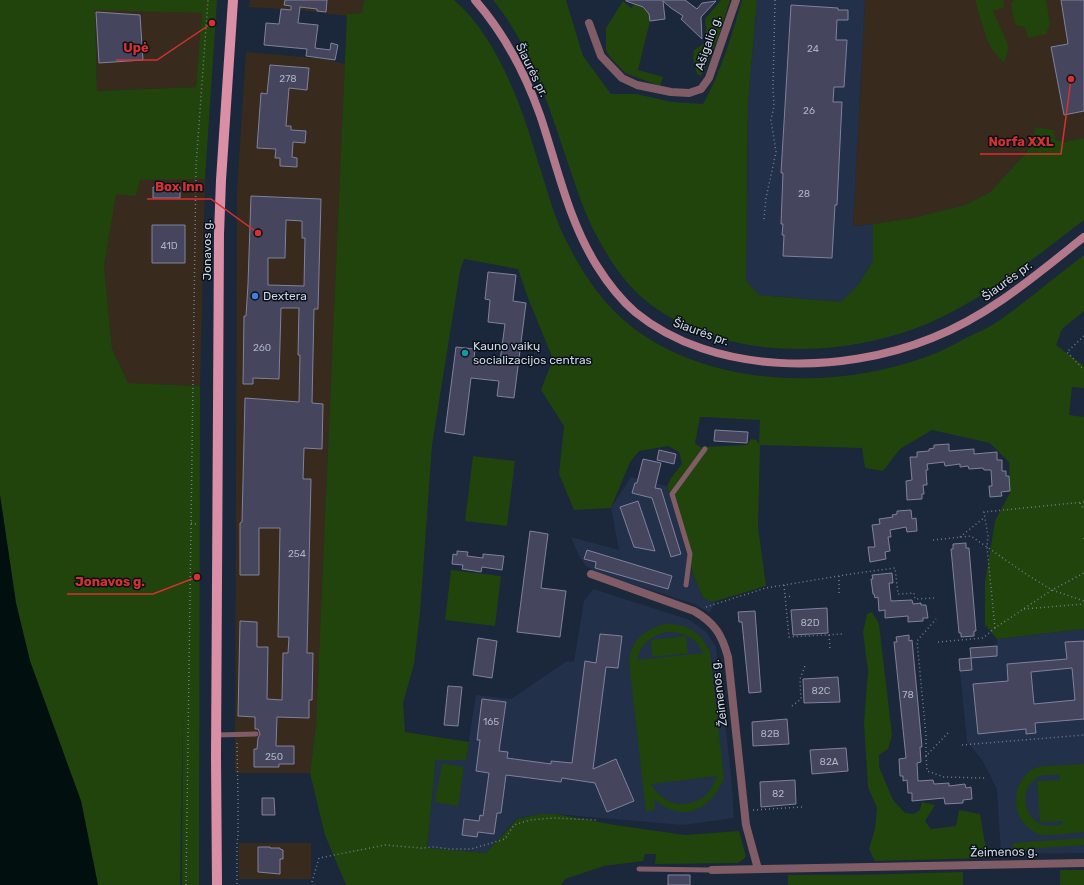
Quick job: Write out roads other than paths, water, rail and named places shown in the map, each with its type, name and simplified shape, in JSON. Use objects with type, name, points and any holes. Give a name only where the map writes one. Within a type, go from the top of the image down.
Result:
[{"type":"main road","name":"Jonavos g.","points":[[217,885],[219,234],[221,180],[233,0]]},
{"type":"main road","name":"Šiaurės pr.","points":[[475,0],[495,26],[516,60],[539,112],[575,225],[596,266],[614,290],[634,311],[655,326],[691,344],[740,358],[774,363],[809,363],[876,356],[932,338],[966,322],[1001,302],[1084,237]]},
{"type":"street","name":"Ašigalio g.","points":[[589,23],[601,56],[622,78],[637,84],[671,92],[689,93],[701,89],[709,78],[736,0]]},
{"type":"street","name":"Žeimenos g.","points":[[591,574],[694,611],[706,618],[715,626],[724,644],[728,658],[744,811],[746,825],[758,869]]},
{"type":"street","name":"Žeimenos g.","points":[[712,870],[1084,863]]},
{"type":"lane","points":[[686,585],[690,554],[672,494],[705,449]]},
{"type":"lane","points":[[217,735],[256,734]]},
{"type":"lane","points":[[639,869],[712,870]]},
{"type":"place","name":"Upė","points":[[212,23]]},
{"type":"place","name":"Norfa XXL","points":[[1071,79]]},
{"type":"place","name":"Box Inn","points":[[258,233]]},
{"type":"place","name":"Dextera","points":[[255,296]]},
{"type":"place","name":"Kauno vaikų socializacijos centras","points":[[465,353]]},
{"type":"place","name":"Jonavos g.","points":[[197,577]]}]
